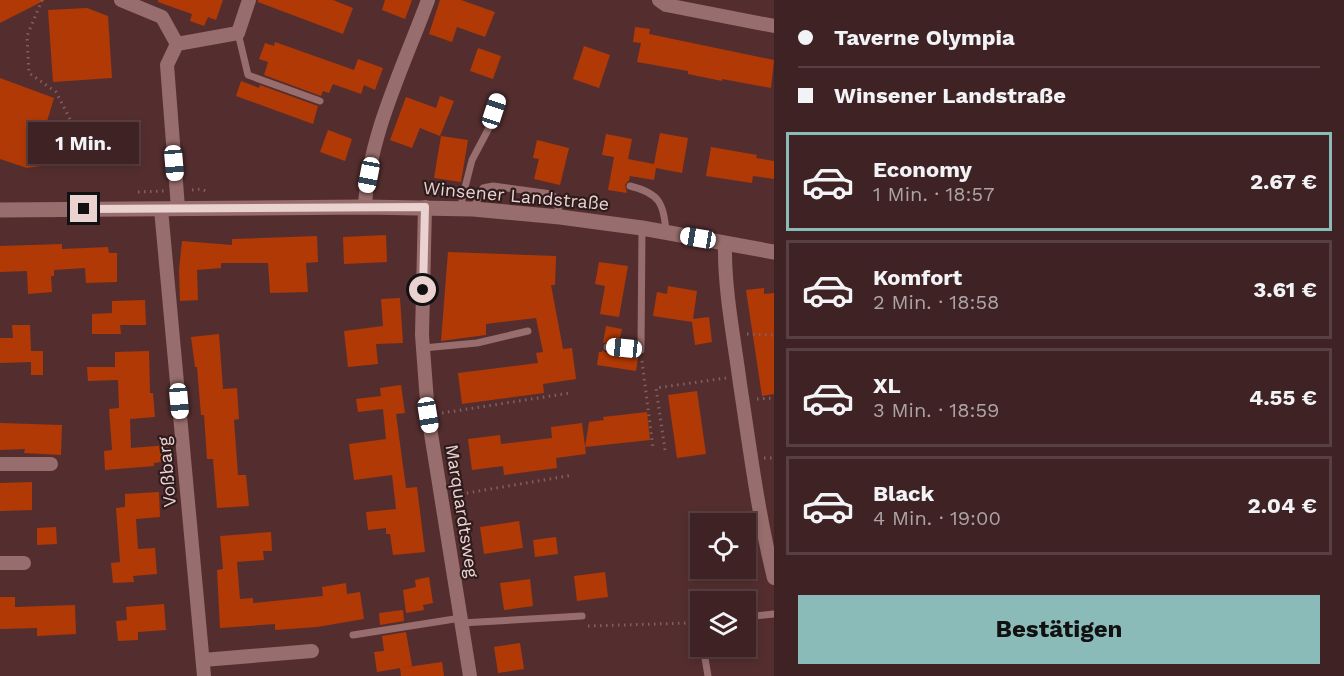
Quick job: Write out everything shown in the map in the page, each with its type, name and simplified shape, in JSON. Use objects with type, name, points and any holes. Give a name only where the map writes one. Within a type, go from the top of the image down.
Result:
[{"type":"street","points":[[121,0],[162,17],[177,44]]},
{"type":"street","points":[[177,44],[238,33],[249,0]]},
{"type":"street","points":[[365,207],[375,141],[428,0]]},
{"type":"street","points":[[658,0],[666,4],[774,26]]},
{"type":"street","points":[[177,44],[167,64],[178,208]]},
{"type":"street","name":"Marquardtsweg","points":[[425,207],[423,348],[428,415],[470,676]]},
{"type":"street","name":"Voßbarg","points":[[161,208],[204,676]]},
{"type":"street","name":"Winsener Landstraße","points":[[0,210],[468,208],[642,228],[774,252]]},
{"type":"street","points":[[725,243],[739,376],[762,528],[774,578]]},
{"type":"street","points":[[0,464],[51,464]]},
{"type":"street","points":[[0,563],[24,563]]},
{"type":"street","points":[[203,660],[312,651]]},
{"type":"lane","points":[[238,33],[248,75],[320,101]]},
{"type":"lane","points":[[499,96],[490,126],[472,160],[462,199],[468,208],[483,188],[493,186],[551,194],[556,198],[560,217]]},
{"type":"lane","points":[[630,186],[647,190],[656,196],[665,218],[666,232]]},
{"type":"lane","points":[[607,347],[640,350],[642,228]]},
{"type":"lane","points":[[423,348],[477,343],[528,331]]},
{"type":"lane","points":[[756,616],[774,614]]},
{"type":"lane","points":[[353,635],[461,620],[582,616]]},
{"type":"lane","points":[[705,657],[708,676]]},
{"type":"path","points":[[42,0],[27,36],[29,73],[56,92],[70,119]]},
{"type":"path","points":[[733,334],[774,335]]},
{"type":"path","points":[[640,350],[653,448]]},
{"type":"path","points":[[665,450],[656,388],[739,376]]},
{"type":"path","points":[[428,415],[570,393]]},
{"type":"path","points":[[441,497],[573,475]]},
{"type":"building","points":[[0,0],[45,0],[0,23]]},
{"type":"building","points":[[158,0],[223,0],[216,20],[208,17],[204,26],[190,21],[192,14],[158,2]]},
{"type":"building","points":[[258,0],[333,0],[353,8],[343,34],[258,2]]},
{"type":"building","points":[[385,0],[412,0],[405,19],[382,10]]},
{"type":"building","points":[[440,0],[461,0],[495,12],[485,37],[457,27],[452,42],[429,34]]},
{"type":"building","points":[[87,8],[108,16],[112,78],[53,82],[48,10]]},
{"type":"building","points":[[635,27],[650,29],[649,34],[774,60],[771,88],[722,79],[722,81],[688,74],[688,71],[637,62],[641,43],[633,42]]},
{"type":"building","points":[[275,42],[354,70],[358,59],[383,68],[375,90],[364,85],[361,94],[333,84],[329,93],[323,91],[321,96],[264,75],[268,62],[259,59],[265,43],[274,46]]},
{"type":"building","points":[[584,46],[610,55],[599,88],[573,79]]},
{"type":"building","points":[[478,48],[501,56],[493,79],[470,71]]},
{"type":"building","points":[[0,78],[54,98],[45,128],[41,166],[27,168],[0,159]]},
{"type":"building","points":[[241,81],[259,88],[260,85],[318,106],[313,124],[236,96]]},
{"type":"building","points":[[440,96],[454,101],[440,136],[420,128],[412,148],[390,140],[406,97],[436,108]]},
{"type":"building","points":[[328,130],[352,139],[345,161],[320,152]]},
{"type":"building","points":[[660,133],[688,138],[682,173],[656,168],[654,180],[630,176],[625,185],[627,193],[608,190],[614,157],[602,155],[606,134],[632,139],[628,159],[654,164]]},
{"type":"building","points":[[441,136],[468,140],[461,182],[434,178]]},
{"type":"building","points":[[537,140],[569,148],[560,185],[534,179],[539,159],[533,158]]},
{"type":"building","points":[[711,147],[757,155],[756,158],[774,161],[774,179],[753,176],[752,183],[706,176]]},
{"type":"building","points":[[386,235],[387,262],[344,264],[343,237]]},
{"type":"building","points":[[317,236],[318,262],[306,263],[308,292],[270,293],[268,263],[221,263],[221,268],[197,270],[198,300],[180,301],[179,270],[182,241],[232,245],[232,239]]},
{"type":"building","points":[[62,244],[62,249],[108,247],[109,253],[117,253],[117,282],[86,283],[85,268],[54,270],[54,276],[51,276],[52,292],[28,294],[27,271],[0,272],[0,246]]},
{"type":"building","points":[[448,252],[556,256],[555,285],[551,285],[563,349],[572,348],[576,379],[543,384],[544,393],[462,404],[458,373],[538,363],[536,353],[543,352],[536,318],[486,324],[486,335],[441,341]]},
{"type":"building","points":[[599,262],[628,266],[619,317],[600,314],[605,286],[595,284]]},
{"type":"building","points":[[668,286],[697,291],[693,319],[709,317],[712,342],[695,345],[692,322],[653,316],[657,292],[667,294]]},
{"type":"building","points":[[764,288],[764,294],[774,293],[774,394],[762,396],[746,290]]},
{"type":"building","points":[[400,298],[403,343],[376,344],[378,364],[348,367],[344,331],[383,326],[381,299]]},
{"type":"building","points":[[145,300],[146,325],[120,325],[121,334],[92,334],[92,314],[112,313],[112,301]]},
{"type":"building","points":[[12,325],[30,325],[31,351],[43,351],[43,375],[31,375],[31,362],[0,363],[0,338],[13,338]]},
{"type":"building","points":[[606,326],[622,329],[619,342],[603,343]]},
{"type":"building","points":[[219,334],[223,389],[237,388],[239,419],[234,420],[238,475],[246,475],[249,506],[217,508],[213,459],[207,459],[204,415],[201,415],[197,367],[195,367],[191,337]]},
{"type":"building","points":[[602,350],[607,353],[638,358],[636,371],[597,365],[599,352]]},
{"type":"building","points":[[149,351],[150,393],[153,393],[155,417],[130,419],[131,448],[168,445],[169,461],[154,463],[154,466],[105,470],[104,451],[112,450],[109,409],[119,408],[118,380],[88,381],[87,367],[115,367],[115,352]]},
{"type":"building","points":[[401,385],[405,413],[396,414],[406,488],[417,487],[425,552],[393,555],[390,534],[386,534],[386,528],[368,530],[366,512],[396,509],[392,475],[354,480],[349,444],[386,439],[383,409],[358,412],[356,399],[381,396],[380,388]]},
{"type":"building","points":[[697,391],[706,454],[677,458],[668,395]]},
{"type":"building","points":[[647,412],[650,440],[585,447],[589,422],[604,420],[603,417]]},
{"type":"building","points":[[0,423],[62,425],[61,455],[24,453],[25,449],[0,450]]},
{"type":"building","points":[[582,423],[586,454],[556,458],[557,468],[504,475],[503,466],[472,470],[468,439],[500,435],[501,444],[552,438],[551,427]]},
{"type":"building","points":[[32,482],[32,510],[0,511],[0,483]]},
{"type":"building","points":[[159,492],[160,517],[136,519],[138,549],[155,548],[157,574],[133,576],[134,582],[113,583],[111,563],[120,562],[116,508],[125,507],[125,494]]},
{"type":"building","points":[[519,521],[523,548],[484,554],[480,527]]},
{"type":"building","points":[[56,527],[57,544],[37,545],[37,528]]},
{"type":"building","points":[[271,532],[272,551],[263,551],[264,560],[237,562],[240,599],[253,598],[253,603],[323,596],[322,587],[346,583],[347,594],[360,592],[364,619],[317,627],[275,630],[275,624],[220,628],[217,570],[223,569],[220,536]]},
{"type":"building","points":[[556,537],[558,554],[535,557],[533,540]]},
{"type":"building","points":[[605,572],[608,597],[577,601],[574,576]]},
{"type":"building","points":[[429,577],[433,603],[423,605],[424,610],[406,613],[403,590],[416,587],[415,580]]},
{"type":"building","points":[[530,579],[533,606],[504,610],[500,583]]},
{"type":"building","points":[[0,597],[15,597],[15,607],[75,605],[76,634],[37,636],[37,628],[0,629]]},
{"type":"building","points":[[164,604],[166,630],[138,632],[138,640],[118,641],[116,621],[127,620],[126,607]]},
{"type":"building","points":[[403,610],[404,621],[380,625],[379,613]]},
{"type":"building","points":[[406,632],[412,666],[377,672],[374,652],[384,651],[382,636]]},
{"type":"building","points":[[520,643],[524,669],[498,673],[494,647]]},
{"type":"building","points":[[442,662],[444,676],[401,676],[400,668]]},
{"type":"route","points":[[84,209],[425,207],[423,290]]}]
